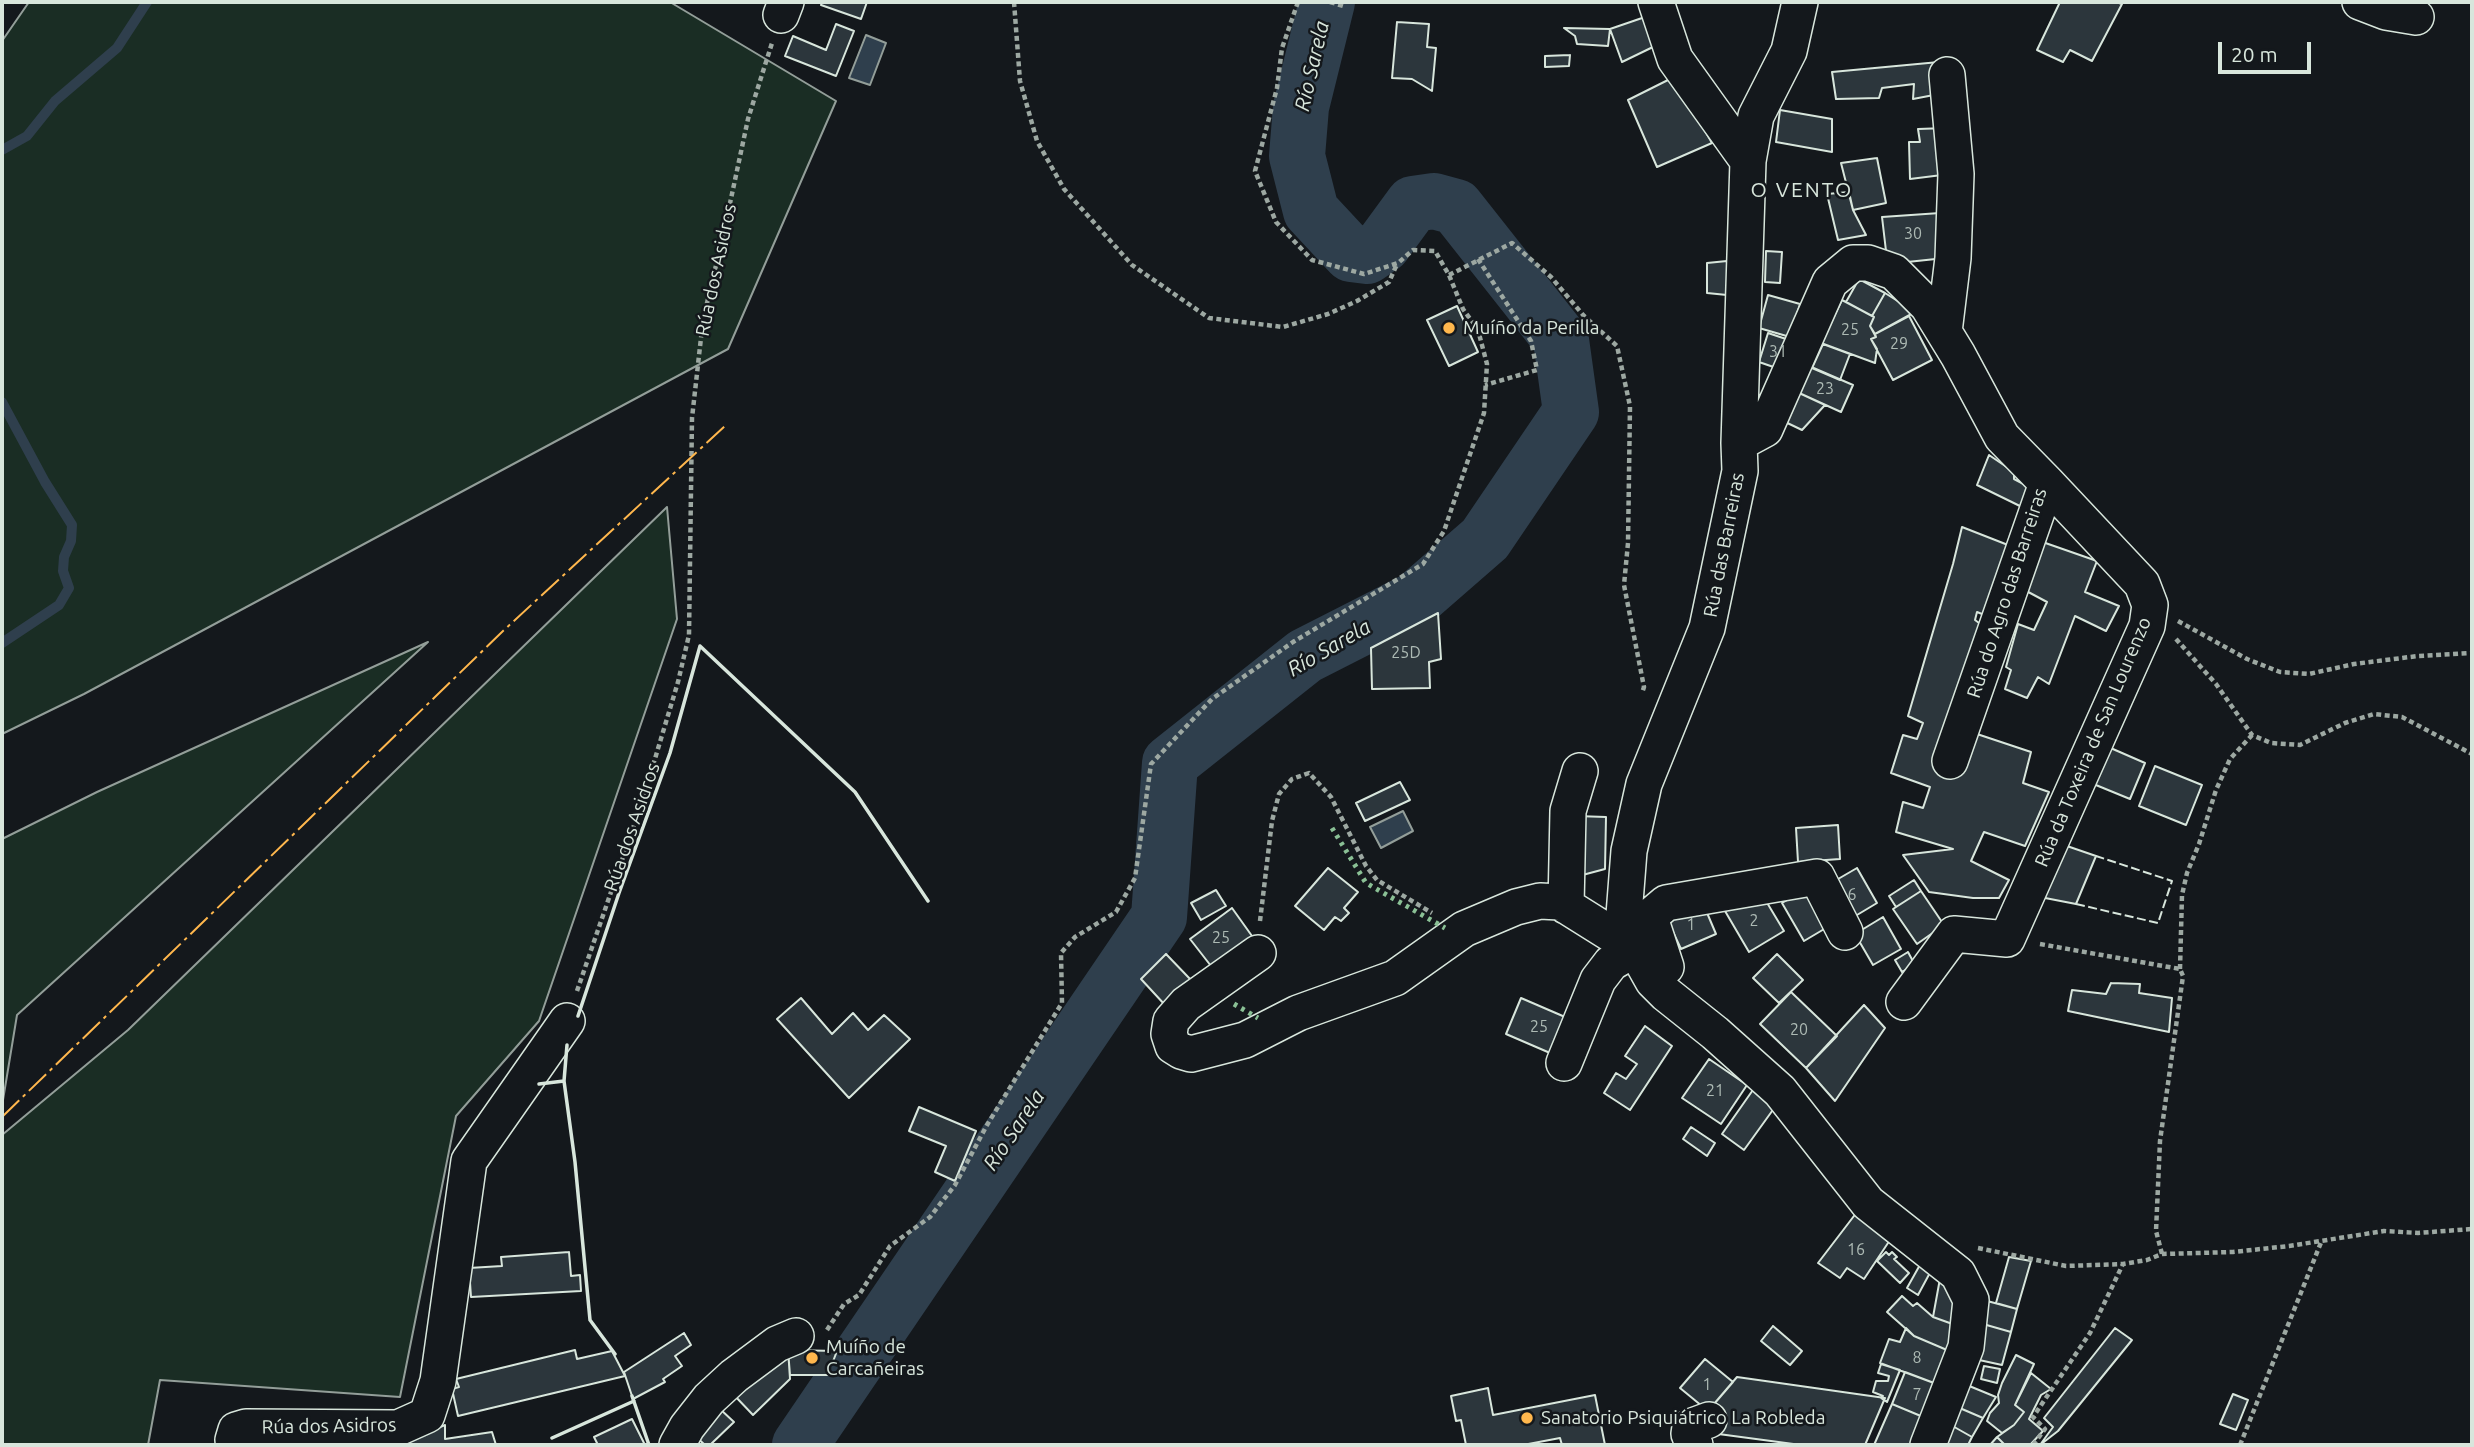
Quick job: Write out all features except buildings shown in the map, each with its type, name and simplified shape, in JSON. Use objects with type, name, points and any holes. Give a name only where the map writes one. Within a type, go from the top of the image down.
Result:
[{"type":"street","points":[[1657,2],[1675,59],[1748,161]]},
{"type":"street","name":"Rúa das Barreiras","points":[[1635,949],[1623,915],[1629,851],[1644,784],[1707,628],[1740,471],[1748,161],[1756,116],[1789,51],[1800,2]]},
{"type":"street","points":[[2360,2],[2386,12],[2416,18]]},
{"type":"street","points":[[1944,331],[1953,258],[1956,174],[1947,75]]},
{"type":"street","name":"Rúa do Agro das Barreiras","points":[[1739,443],[1765,429],[1830,282],[1853,264],[1868,263],[1894,272],[1928,306],[2002,437],[2047,483],[1950,761]]},
{"type":"street","name":"Rúa da Toxeira de San Lourenzo","points":[[2007,939],[2147,626],[2150,605],[2142,584],[2047,483]]},
{"type":"street","points":[[1566,906],[1568,811],[1580,771]]},
{"type":"street","points":[[1666,994],[1671,979],[1652,924],[1653,914],[1666,903],[1817,877],[1846,933]]},
{"type":"street","points":[[1258,953],[1186,1004],[1171,1021],[1169,1034],[1173,1046],[1191,1054],[1245,1040],[1298,1013],[1395,978],[1464,929],[1516,907],[1540,901],[1560,902],[1635,949],[1653,981],[1666,994],[1780,1091],[1868,1203],[1958,1274],[1971,1300],[1966,1347],[1928,1445]]},
{"type":"street","points":[[1904,1002],[1954,934],[2007,939]]},
{"type":"street","points":[[1564,1063],[1598,979],[1611,963],[1635,949]]},
{"type":"street","name":"Rúa dos Asidros","points":[[235,1445],[233,1440],[236,1430],[246,1427],[398,1428],[427,1415],[438,1381],[469,1161],[566,1021]]},
{"type":"street","points":[[677,1445],[709,1399],[734,1376],[777,1344],[796,1336]]},
{"type":"path","points":[[796,1336],[824,1335],[844,1304],[859,1295],[890,1245],[930,1217],[956,1185],[987,1125],[1062,1003],[1061,953],[1076,937],[1116,912],[1135,878],[1152,764],[1212,699],[1293,642],[1423,564],[1444,531],[1484,413],[1487,364],[1478,331],[1463,309],[1449,275],[1435,251],[1413,250],[1398,264],[1389,282],[1357,301],[1328,314],[1283,327],[1209,318],[1132,264],[1064,189],[1038,141],[1020,81],[1014,2]]},
{"type":"path","points":[[1298,2],[1282,48],[1278,88],[1255,172],[1276,222],[1312,260],[1364,274],[1398,264]]},
{"type":"path","points":[[1330,2],[1343,6]]},
{"type":"path","name":"Rúa dos Asidros","points":[[566,1021],[642,802],[678,682],[689,635],[692,418],[703,320],[748,119],[783,9]]},
{"type":"path","points":[[1449,275],[1512,243],[1551,277],[1584,316],[1617,346],[1630,406],[1628,543],[1624,585],[1644,687],[1641,698]]},
{"type":"path","points":[[1481,258],[1531,341],[1537,370],[1486,385]]},
{"type":"path","points":[[2150,605],[2247,659],[2280,672],[2309,674],[2354,664],[2472,653]]},
{"type":"path","points":[[2150,605],[2216,684],[2252,735],[2271,743],[2300,745],[2345,723],[2374,714],[2402,717],[2472,754]]},
{"type":"path","points":[[2162,1254],[2156,1231],[2160,1141],[2183,985],[2180,969],[2182,895],[2216,790],[2230,759],[2252,735]]},
{"type":"path","points":[[1258,953],[1261,898],[1272,821],[1279,794],[1292,779],[1310,773],[1331,797],[1366,866],[1377,880],[1424,909],[1464,929]]},
{"type":"path","points":[[2007,939],[2180,969]]},
{"type":"path","points":[[1968,1245],[2026,1260],[2066,1266],[2123,1264],[2162,1254],[2232,1252],[2384,1231],[2418,1233],[2472,1229]]},
{"type":"path","points":[[2240,1445],[2322,1240]]},
{"type":"path","points":[[2033,1445],[2045,1429],[2033,1417],[2090,1334],[2123,1264]]},
{"type":"green space","points":[[29,2],[670,2],[836,101],[728,349],[84,694],[2,734],[2,41]]},
{"type":"green space","points":[[667,507],[677,619],[539,1021],[456,1116],[400,1397],[160,1380],[148,1445],[2,1445],[2,1135],[128,1030]]},
{"type":"green space","points":[[428,642],[17,1015],[2,1106],[2,839],[97,792]]},
{"type":"water","points":[[866,35],[886,43],[870,85],[849,78]]},
{"type":"water","points":[[1403,811],[1413,831],[1381,848],[1370,827]]},
{"type":"waterway","points":[[2,150],[27,136],[55,101],[117,48],[147,2]]},
{"type":"waterway","name":"Río Sarela","points":[[800,1445],[1159,917],[1170,763],[1305,656],[1415,600],[1485,539],[1571,412],[1561,340],[1456,207],[1434,201],[1413,204],[1383,245],[1367,256],[1351,254],[1311,211],[1297,156],[1301,107],[1327,2]]},
{"type":"waterway","points":[[2,402],[45,482],[72,525],[63,571],[69,588],[59,605],[2,643]]},
{"type":"hedge","points":[[1332,828],[1366,883],[1445,928]]},
{"type":"hedge","points":[[1234,1004],[1258,1018]]},
{"type":"fence","points":[[2076,904],[2158,923],[2172,881],[2096,856]]},
{"type":"wall","points":[[578,1016],[670,753],[700,646],[855,792],[928,901]]},
{"type":"wall","points":[[567,1045],[564,1081],[575,1162],[590,1320],[615,1354]]},
{"type":"wall","points":[[539,1084],[564,1081]]},
{"type":"wall","points":[[632,1396],[649,1445]]},
{"type":"wall","points":[[552,1438],[634,1401]]},
{"type":"power","points":[[2,1117],[503,631],[725,426]]},
{"type":"place","name":"Muíño da Perilla","points":[[1449,328]]},
{"type":"place","name":"Muíño de Carcañeiras","points":[[812,1358]]},
{"type":"place","name":"Sanatorio Psiquiátrico La Robleda","points":[[1527,1418]]},
{"type":"district","name":"O VENTO","points":[[1802,190]]}]
